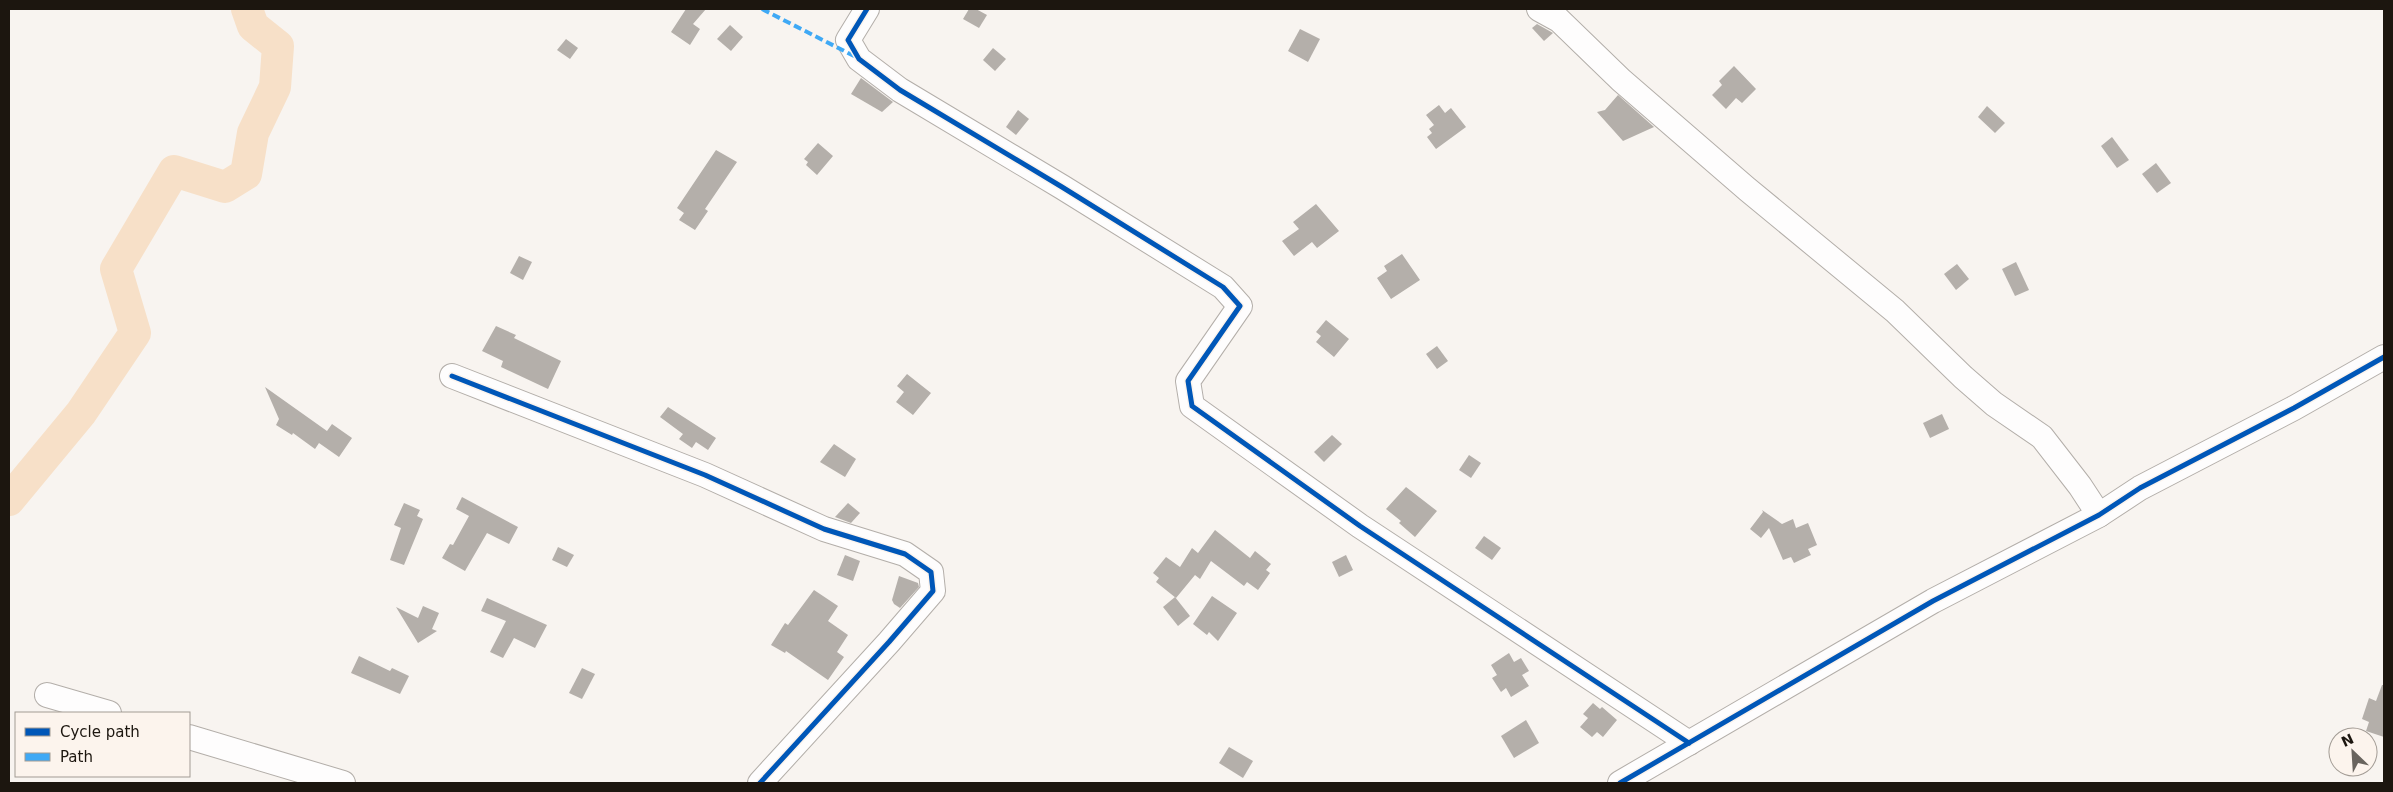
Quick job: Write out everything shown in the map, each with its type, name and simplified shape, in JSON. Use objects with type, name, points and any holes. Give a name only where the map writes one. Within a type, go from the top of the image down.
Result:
[{"type":"street","points":[[867,9],[848,40],[859,59],[900,90],[1062,187],[1223,287],[1240,306],[1188,381],[1192,406],[1360,526],[1688,743]]},
{"type":"street","points":[[1539,9],[1560,20],[1621,80],[1747,189],[1895,311],[1963,377],[1994,404],[2042,437],[2080,486],[2099,515]]},
{"type":"street","points":[[1620,783],[1933,601],[2099,515],[2140,488],[2294,408],[2384,357]]},
{"type":"street","points":[[452,376],[705,475],[824,530],[904,554],[931,572],[933,590],[889,642],[760,783]]},
{"type":"street","points":[[47,694],[106,712]]},
{"type":"street","points":[[190,737],[343,783]]},
{"type":"building","points":[[686,9],[706,9],[693,24],[700,29],[690,45],[671,32]]},
{"type":"building","points":[[969,9],[976,9],[987,15],[979,28],[963,19]]},
{"type":"building","points":[[1537,24],[1553,33],[1544,41],[1532,28]]},
{"type":"building","points":[[730,25],[743,37],[731,51],[717,39]]},
{"type":"building","points":[[1300,29],[1320,39],[1308,62],[1288,51]]},
{"type":"building","points":[[566,39],[578,48],[570,59],[557,50]]},
{"type":"building","points":[[993,48],[1006,59],[995,71],[983,60]]},
{"type":"building","points":[[1734,66],[1756,89],[1742,103],[1736,98],[1726,109],[1712,95],[1722,85],[1719,81]]},
{"type":"building","points":[[861,78],[893,102],[882,112],[851,94]]},
{"type":"building","points":[[1618,95],[1654,127],[1623,141],[1597,112],[1605,110]]},
{"type":"building","points":[[1439,105],[1445,113],[1451,108],[1466,127],[1436,149],[1427,137],[1432,133],[1429,129],[1434,125],[1426,115]]},
{"type":"building","points":[[1987,106],[2005,123],[1995,133],[1978,117]]},
{"type":"building","points":[[1018,110],[1029,119],[1016,135],[1006,127]]},
{"type":"building","points":[[2112,137],[2129,160],[2117,168],[2101,146]]},
{"type":"building","points":[[818,143],[833,156],[817,175],[806,165],[808,162],[804,159]]},
{"type":"building","points":[[716,150],[737,162],[705,209],[708,211],[695,230],[679,220],[684,213],[677,208]]},
{"type":"building","points":[[2156,163],[2171,183],[2157,193],[2142,174]]},
{"type":"building","points":[[1316,204],[1339,231],[1317,248],[1312,242],[1294,256],[1282,241],[1299,229],[1293,222]]},
{"type":"building","points":[[1402,254],[1420,280],[1391,299],[1377,278],[1387,271],[1384,266]]},
{"type":"building","points":[[519,256],[532,262],[523,280],[510,273]]},
{"type":"building","points":[[2016,262],[2029,290],[2015,296],[2002,269]]},
{"type":"building","points":[[1957,264],[1969,279],[1956,290],[1944,274]]},
{"type":"building","points":[[1326,320],[1349,339],[1334,357],[1316,342],[1321,336],[1316,332]]},
{"type":"building","points":[[496,326],[516,335],[514,338],[561,361],[548,389],[501,367],[503,361],[482,351]]},
{"type":"building","points":[[1437,346],[1448,361],[1437,369],[1426,354]]},
{"type":"building","points":[[907,374],[931,393],[913,415],[896,402],[904,392],[897,386]]},
{"type":"building","points":[[265,387],[327,431],[332,424],[352,438],[339,457],[319,443],[315,449],[293,433],[292,435],[276,425],[279,419]]},
{"type":"building","points":[[668,407],[716,438],[708,450],[696,442],[692,448],[679,439],[683,434],[660,417]]},
{"type":"building","points":[[1942,414],[1949,429],[1930,438],[1923,423]]},
{"type":"building","points":[[1332,435],[1342,444],[1324,462],[1314,452]]},
{"type":"building","points":[[834,444],[856,459],[845,477],[820,462]]},
{"type":"building","points":[[1469,455],[1481,463],[1471,478],[1459,470]]},
{"type":"building","points":[[1406,487],[1437,511],[1415,537],[1399,523],[1401,521],[1386,509]]},
{"type":"building","points":[[462,497],[518,527],[509,544],[487,533],[465,571],[442,558],[450,544],[453,545],[469,516],[456,509]]},
{"type":"building","points":[[404,503],[420,510],[417,516],[423,519],[404,565],[390,560],[401,528],[394,525]]},
{"type":"building","points":[[848,503],[860,513],[851,523],[835,517]]},
{"type":"building","points":[[1762,510],[1782,524],[1793,519],[1796,528],[1808,523],[1817,545],[1808,549],[1811,555],[1794,563],[1791,557],[1783,560],[1769,528],[1761,538],[1750,529],[1763,512]]},
{"type":"building","points":[[1215,530],[1250,558],[1255,551],[1271,564],[1266,570],[1270,573],[1258,590],[1247,582],[1244,586],[1211,561],[1200,579],[1195,575],[1176,598],[1156,582],[1159,578],[1153,573],[1166,557],[1180,567],[1192,548],[1198,553]]},
{"type":"building","points":[[1484,536],[1501,548],[1492,560],[1475,548]]},
{"type":"building","points":[[558,547],[574,555],[567,567],[552,560]]},
{"type":"building","points":[[845,555],[860,561],[853,581],[837,575]]},
{"type":"building","points":[[1346,555],[1353,570],[1339,577],[1332,562]]},
{"type":"building","points":[[899,576],[918,583],[919,587],[900,608],[892,600]]},
{"type":"building","points":[[814,590],[838,606],[828,621],[848,635],[837,652],[844,657],[828,680],[786,651],[785,653],[771,645],[785,623],[788,625]]},
{"type":"building","points":[[1212,596],[1237,613],[1218,641],[1209,632],[1207,635],[1193,624]]},
{"type":"building","points":[[1175,597],[1190,616],[1178,626],[1163,607]]},
{"type":"building","points":[[487,598],[547,625],[535,648],[514,638],[503,658],[490,652],[506,621],[481,611]]},
{"type":"building","points":[[423,606],[439,613],[432,629],[437,631],[418,643],[396,607],[418,618]]},
{"type":"building","points":[[1509,653],[1514,662],[1521,658],[1529,671],[1522,675],[1529,686],[1511,697],[1506,688],[1501,692],[1492,678],[1497,675],[1491,665]]},
{"type":"building","points":[[359,656],[390,671],[392,668],[409,676],[400,694],[351,673]]},
{"type":"building","points":[[582,668],[595,674],[582,699],[569,693]]},
{"type":"building","points":[[2382,685],[2384,685],[2384,737],[2378,735],[2378,727],[2367,727],[2369,722],[2362,719],[2369,698],[2376,701]]},
{"type":"building","points":[[1593,703],[1600,709],[1602,707],[1617,720],[1603,737],[1597,732],[1592,737],[1580,727],[1588,718],[1583,714]]},
{"type":"building","points":[[1526,720],[1539,743],[1514,758],[1501,736]]},
{"type":"building","points":[[1229,747],[1253,761],[1243,778],[1219,763]]},
{"type":"waterway","points":[[9,500],[81,413],[135,333],[116,269],[174,171],[225,187],[246,174],[253,133],[275,87],[278,46],[253,26],[247,9]]},
{"type":"marked path","points":[[762,9],[856,57]]},
{"type":"cycle path","points":[[867,9],[848,40],[859,59],[900,90],[1062,187],[1223,287],[1240,306],[1188,381],[1192,406],[1360,526],[1689,743]]},
{"type":"cycle path","points":[[1620,783],[1933,601],[2099,515],[2140,488],[2294,408],[2384,357]]},
{"type":"cycle path","points":[[452,376],[705,475],[824,529],[905,554],[931,572],[933,591],[760,783]]}]
